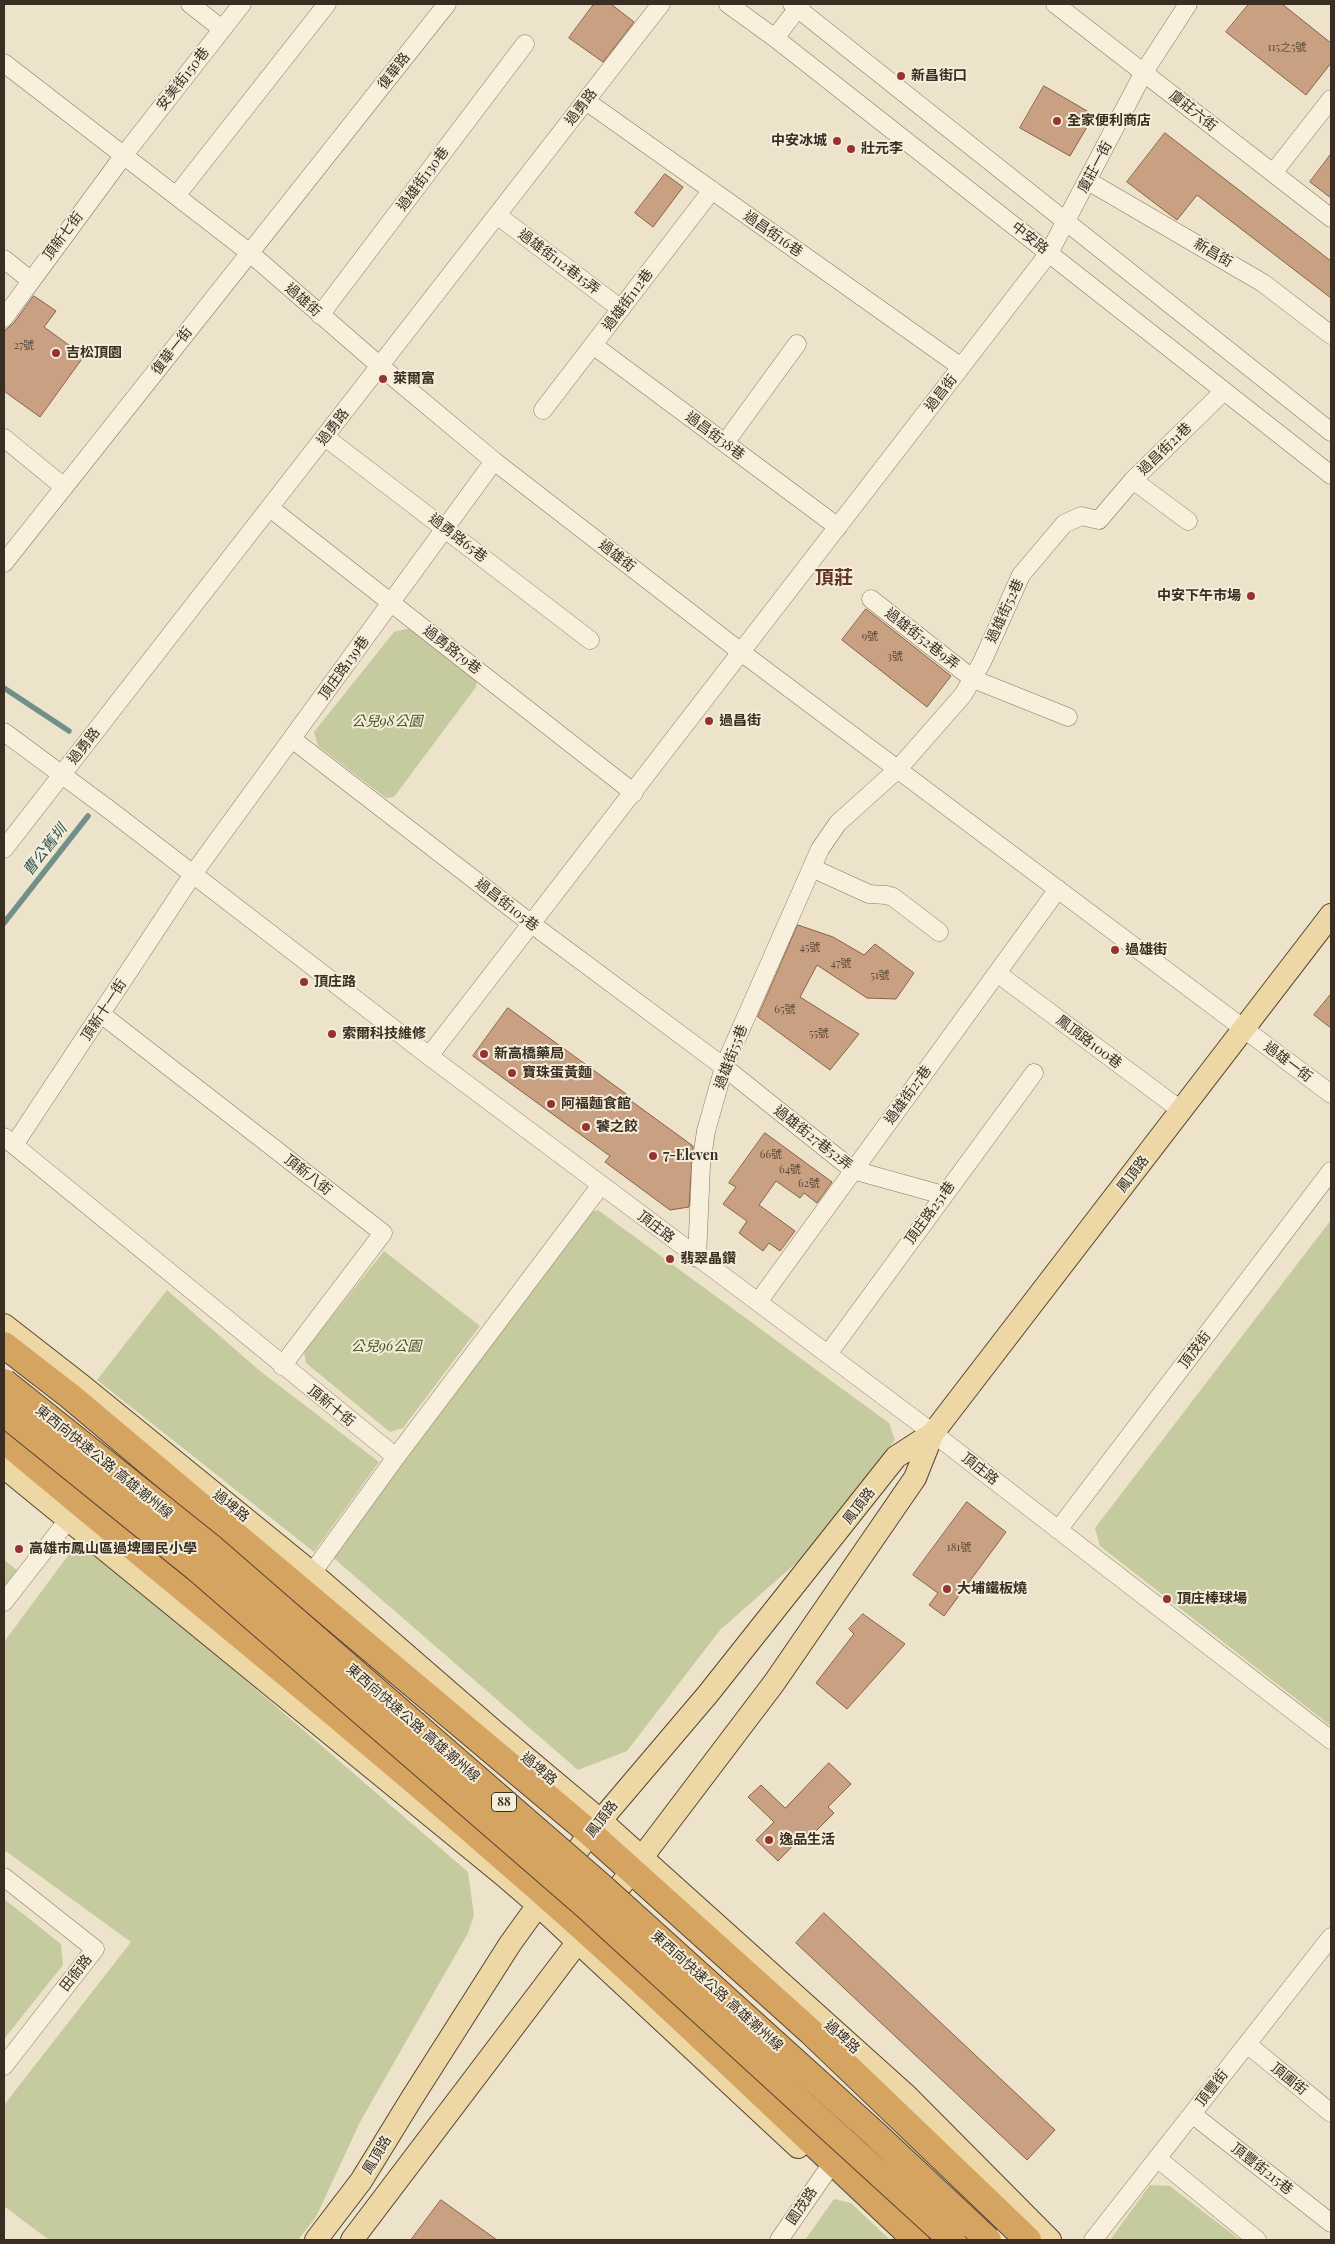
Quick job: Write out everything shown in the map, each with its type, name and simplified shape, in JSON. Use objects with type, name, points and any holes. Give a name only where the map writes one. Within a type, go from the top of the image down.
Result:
[{"type":"highway","points":[[4,1345],[70,1396],[488,1745],[595,1826],[637,1863],[1028,2240]]},
{"type":"highway","name":"東西向快速公路 高雄潮州線","points":[[4,1382],[212,1548],[594,1881],[868,2127],[988,2240]]},
{"type":"highway","name":"東西向快速公路 高雄潮州線","points":[[4,1413],[196,1568],[586,1906],[952,2240]]},
{"type":"highway","points":[[4,1440],[433,1797],[581,1936],[764,2098],[916,2240]]},
{"type":"main road","name":"鳳頂路","points":[[352,2240],[774,1683],[910,1486],[933,1433],[1331,915]]},
{"type":"main road","name":"過埤路","points":[[4,1325],[89,1391],[312,1574],[494,1731],[595,1826]]},
{"type":"main road","name":"鳳頂路","points":[[316,2240],[361,2181],[510,1944],[595,1826],[714,1686],[856,1510],[896,1457],[933,1433]]},
{"type":"main road","points":[[4,1467],[423,1808],[542,1900]]},
{"type":"main road","name":"過埤路","points":[[637,1863],[907,2096],[1050,2240]]},
{"type":"main road","points":[[581,1936],[898,2240]]},
{"type":"street","points":[[190,4],[222,29]]},
{"type":"street","name":"安美街150巷","points":[[124,155],[242,4]]},
{"type":"street","points":[[176,196],[327,4]]},
{"type":"street","name":"復華路","points":[[341,138],[447,4]]},
{"type":"street","name":"過勇路","points":[[4,850],[661,4]]},
{"type":"street","name":"中安路","points":[[728,4],[775,38],[1331,475]]},
{"type":"street","name":"廈莊一街","points":[[1049,253],[1144,72],[1188,4]]},
{"type":"street","points":[[775,38],[797,5],[1331,432]]},
{"type":"street","name":"廈莊六街","points":[[1059,5],[1331,218]]},
{"type":"street","name":"過雄街130巷","points":[[320,315],[525,44]]},
{"type":"street","name":"過雄街","points":[[4,62],[250,253],[320,315],[494,461],[742,652],[1245,1029]]},
{"type":"street","points":[[1273,173],[1331,99]]},
{"type":"street","name":"過昌街16巷","points":[[586,100],[961,367]]},
{"type":"street","name":"復華一街","points":[[4,563],[341,138]]},
{"type":"street","name":"頂新七街","points":[[4,318],[30,280],[124,155]]},
{"type":"street","name":"新昌街","points":[[1088,181],[1263,283],[1331,335]]},
{"type":"street","name":"過雄街112巷","points":[[543,410],[712,190]]},
{"type":"street","name":"過雄街112巷15弄","points":[[497,215],[621,309]]},
{"type":"street","name":"過昌街","points":[[430,1056],[533,925],[1049,253]]},
{"type":"street","points":[[4,259],[30,280]]},
{"type":"street","points":[[725,444],[797,344]]},
{"type":"street","name":"過昌街38巷","points":[[593,345],[838,527]]},
{"type":"street","name":"過昌街21巷","points":[[1188,521],[1134,480],[1224,391]]},
{"type":"street","name":"過勇路65巷","points":[[325,437],[590,640]]},
{"type":"street","points":[[4,438],[64,487]]},
{"type":"street","name":"頂庄路139巷","points":[[193,874],[494,461]]},
{"type":"street","name":"過雄街52巷","points":[[898,769],[963,695],[1021,575],[1064,524],[1081,516],[1099,520],[1134,480]]},
{"type":"street","name":"過勇路79巷","points":[[270,508],[634,792]]},
{"type":"street","name":"過雄街52巷9弄","points":[[871,599],[972,678]]},
{"type":"street","points":[[972,678],[1068,717]]},
{"type":"street","name":"頂庄路","points":[[4,732],[697,1258],[933,1433],[1331,1740]]},
{"type":"street","name":"過昌街105巷","points":[[292,739],[533,925],[724,1067]]},
{"type":"street","name":"過雄街55巷","points":[[697,1258],[701,1165],[706,1132],[724,1067],[824,842],[838,823],[898,769]]},
{"type":"street","points":[[812,868],[869,894],[893,897],[939,932]]},
{"type":"street","name":"頂新十一街","points":[[9,1141],[101,1014],[193,874]]},
{"type":"street","name":"過雄街27巷","points":[[758,1302],[1058,889]]},
{"type":"street","name":"鳳頂路100巷","points":[[997,973],[1182,1111]]},
{"type":"street","name":"頂新八街","points":[[101,1014],[383,1233],[282,1366]]},
{"type":"street","name":"過雄一街","points":[[1245,1029],[1331,1094]]},
{"type":"street","name":"過雄街27巷52弄","points":[[724,1067],[853,1170],[943,1195]]},
{"type":"street","name":"頂庄路251巷","points":[[828,1354],[1034,1073]]},
{"type":"street","name":"頂新十街","points":[[9,1141],[396,1458]]},
{"type":"street","name":"頂茂街","points":[[1058,1530],[1331,1171]]},
{"type":"street","points":[[312,1574],[396,1458],[601,1185]]},
{"type":"street","points":[[4,1602],[68,1520]]},
{"type":"street","name":"田衙路","points":[[4,1877],[95,1949],[4,2066]]},
{"type":"street","name":"頂豐街","points":[[1093,2240],[1331,1936]]},
{"type":"street","name":"頂圃街","points":[[1247,2044],[1331,2113]]},
{"type":"street","name":"頂豐街215巷","points":[[1192,2114],[1331,2224]]},
{"type":"street","points":[[1157,2158],[1257,2240]]},
{"type":"street","name":"園茂路","points":[[779,2240],[826,2172]]},
{"type":"green space","name":"公兒98公園","points":[[410,628],[477,678],[476,687],[394,797],[386,798],[318,746],[314,732],[394,632]]},
{"type":"green space","points":[[598,1210],[889,1423],[895,1440],[803,1557],[720,1630],[627,1751],[578,1770],[329,1554],[582,1215]]},
{"type":"green space","points":[[1331,1220],[1331,1726],[1100,1546],[1095,1528]]},
{"type":"green space","name":"公兒96公園","points":[[384,1251],[480,1326],[403,1428],[390,1432],[306,1363],[304,1351]]},
{"type":"green space","points":[[167,1290],[260,1371],[379,1462],[314,1552],[97,1380]]},
{"type":"green space","points":[[75,1546],[91,1547],[468,1872],[474,1915],[468,1933],[360,2122],[316,2217],[298,2240],[49,2240],[4,2206],[4,2105],[131,1942],[4,1850],[4,1642]]},
{"type":"green space","points":[[4,1560],[17,1570],[4,1587]]},
{"type":"green space","points":[[4,1899],[61,1944],[63,1965],[4,2039]]},
{"type":"green space","points":[[1150,2185],[1170,2186],[1240,2240],[1110,2240]]},
{"type":"green space","points":[[834,2199],[851,2203],[890,2240],[805,2240]]},
{"type":"building","points":[[594,4],[611,4],[634,22],[603,62],[569,38]]},
{"type":"building","points":[[1249,4],[1282,4],[1331,43],[1331,63],[1306,95],[1226,32]]},
{"type":"building","name":"全家便利商店","points":[[1044,86],[1094,115],[1070,156],[1020,128]]},
{"type":"building","points":[[1165,133],[1331,261],[1331,298],[1197,195],[1177,220],[1127,182]]},
{"type":"building","points":[[1331,154],[1331,198],[1310,182]]},
{"type":"building","points":[[665,174],[683,187],[653,227],[635,213]]},
{"type":"building","name":"吉松頂園","points":[[34,296],[56,311],[44,327],[84,356],[40,417],[4,391],[4,331],[13,324]]},
{"type":"building","points":[[866,609],[951,676],[927,707],[842,640]]},
{"type":"building","points":[[798,925],[833,937],[864,955],[875,944],[914,973],[896,999],[867,998],[817,965],[800,997],[859,1034],[830,1070],[758,1017]]},
{"type":"building","points":[[1331,994],[1331,1028],[1314,1015]]},
{"type":"building","points":[[508,1008],[629,1096],[627,1098],[693,1146],[689,1207],[670,1210],[605,1162],[610,1156],[473,1056]]},
{"type":"building","points":[[765,1133],[832,1182],[817,1203],[804,1193],[800,1198],[776,1181],[759,1205],[795,1231],[780,1251],[769,1243],[763,1251],[739,1233],[747,1221],[723,1204],[736,1187],[729,1183]]},
{"type":"building","points":[[967,1502],[1006,1532],[944,1616],[929,1605],[938,1593],[913,1575]]},
{"type":"building","points":[[863,1614],[905,1644],[847,1709],[816,1683],[854,1634],[849,1629]]},
{"type":"building","points":[[829,1763],[851,1784],[828,1807],[834,1813],[810,1837],[806,1832],[778,1861],[756,1840],[774,1822],[748,1797],[761,1785],[785,1808]]},
{"type":"building","points":[[824,1913],[1055,2130],[1027,2160],[796,1943]]},
{"type":"building","points":[[441,2200],[497,2240],[411,2240]]},
{"type":"waterway","name":"曹公舊圳","points":[[4,688],[69,731]]},
{"type":"waterway","name":"曹公舊圳","points":[[4,923],[88,816]]},
{"type":"place","name":"新昌街口","points":[[901,76]]},
{"type":"place","name":"全家便利商店","points":[[1057,121]]},
{"type":"place","name":"中安冰城","points":[[837,141]]},
{"type":"place","name":"壯元李","points":[[851,149]]},
{"type":"place","name":"吉松頂園","points":[[56,353]]},
{"type":"place","name":"萊爾富","points":[[383,379]]},
{"type":"place","name":"中安下午市場","points":[[1251,596]]},
{"type":"place","name":"過昌街","points":[[709,721]]},
{"type":"place","name":"過雄街","points":[[1115,950]]},
{"type":"place","name":"頂庄路","points":[[304,982]]},
{"type":"place","name":"索爾科技維修","points":[[332,1034]]},
{"type":"place","name":"新高橋藥局","points":[[484,1054]]},
{"type":"place","name":"寶珠蛋黃麵","points":[[512,1073]]},
{"type":"place","name":"阿福麵食館","points":[[551,1104]]},
{"type":"place","name":"饕之餃","points":[[586,1127]]},
{"type":"place","name":"7-Eleven","points":[[653,1156]]},
{"type":"place","name":"翡翠晶鑽","points":[[670,1259]]},
{"type":"place","name":"高雄市鳳山區過埤國民小學","points":[[19,1549]]},
{"type":"place","name":"大埔鐵板燒","points":[[947,1589]]},
{"type":"place","name":"頂庄棒球場","points":[[1167,1599]]},
{"type":"place","name":"逸品生活","points":[[769,1840]]},
{"type":"district","name":"頂莊","points":[[834,578]]}]
